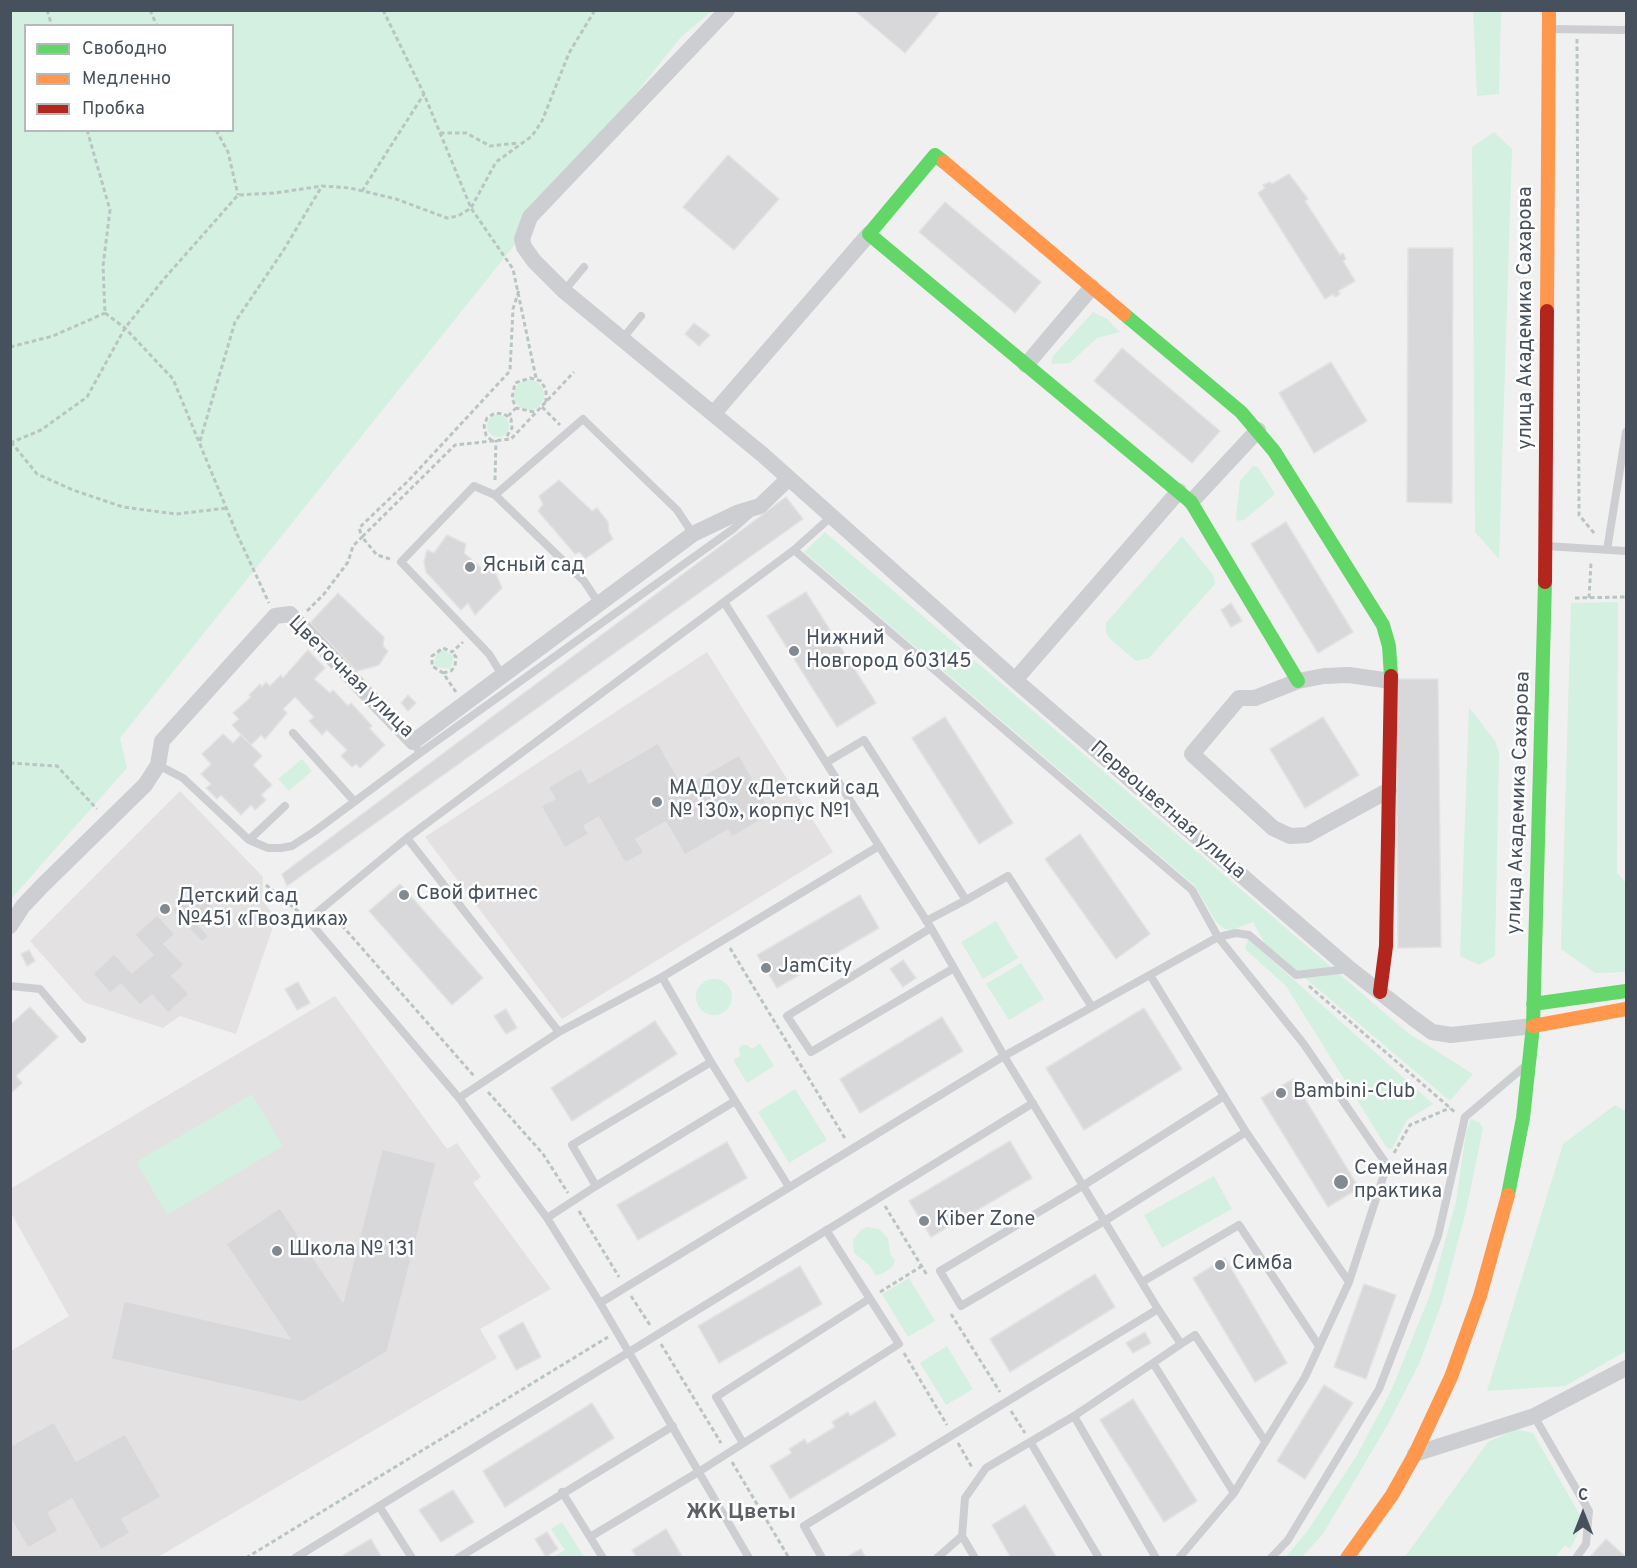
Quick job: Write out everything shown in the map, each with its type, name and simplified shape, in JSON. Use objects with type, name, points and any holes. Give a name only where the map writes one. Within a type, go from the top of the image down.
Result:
[{"type":"street","name":"Первоцветная улица","points":[[727,10],[530,217],[522,239],[524,247],[534,261],[564,291],[714,413],[789,478],[1015,680],[1350,969],[1432,1032],[1451,1035],[1533,1026]]},
{"type":"street","name":"улица Академика Сахарова","points":[[1347,1557],[1392,1495],[1415,1454],[1451,1377],[1480,1296],[1512,1180],[1523,1118],[1533,1026],[1544,678],[1549,10]]},
{"type":"street","points":[[714,413],[842,274],[869,234],[935,155],[1241,412],[1274,451],[1383,625],[1389,646],[1391,681],[1386,946],[1380,992]]},
{"type":"street","points":[[869,234],[1185,496],[1298,681]]},
{"type":"street","points":[[1026,365],[1092,287]]},
{"type":"street","points":[[1015,680],[1039,644],[1185,496],[1258,430]]},
{"type":"street","name":"Цветочная улица","points":[[10,926],[30,899],[145,785],[158,765],[162,741],[274,616],[290,614],[417,748],[464,703],[598,602],[693,534],[737,513],[760,506],[789,478]]},
{"type":"street","points":[[1389,789],[1307,835],[1290,837],[1273,828],[1192,754],[1239,698],[1255,699],[1298,681],[1349,675],[1391,681]]},
{"type":"street","points":[[1533,1004],[1626,991]]},
{"type":"street","points":[[1533,1026],[1626,1009]]},
{"type":"street","points":[[1415,1454],[1534,1416],[1626,1368]]},
{"type":"lane","points":[[1549,29],[1626,30]]},
{"type":"lane","points":[[564,291],[584,267]]},
{"type":"lane","points":[[623,338],[641,316]]},
{"type":"lane","points":[[495,495],[583,419],[676,510],[693,534]]},
{"type":"lane","points":[[1607,550],[1626,432]]},
{"type":"lane","points":[[502,675],[489,654],[400,562],[474,486],[495,495],[584,581],[598,602]]},
{"type":"lane","points":[[158,765],[183,778],[249,840],[268,848],[292,846],[354,801],[417,748],[733,530],[760,506]]},
{"type":"lane","points":[[749,1557],[618,1331],[547,1218],[459,1098],[308,920],[407,838],[794,550],[832,516]]},
{"type":"lane","points":[[1545,546],[1626,551]]},
{"type":"lane","points":[[794,550],[1192,890],[1218,937],[1303,1044],[1387,1165],[1349,1282],[1305,1377],[1234,1493],[1179,1557]]},
{"type":"lane","points":[[724,602],[929,924],[1004,1056],[1181,1344]]},
{"type":"lane","points":[[292,733],[354,801]]},
{"type":"lane","points":[[827,762],[864,740],[966,900]]},
{"type":"lane","points":[[249,840],[285,806]]},
{"type":"lane","points":[[407,838],[559,1032]]},
{"type":"lane","points":[[459,1098],[559,1032],[662,977],[879,846]]},
{"type":"lane","points":[[954,968],[811,1052],[787,1016],[966,900],[1008,876],[1092,1007]]},
{"type":"lane","points":[[600,1303],[1004,1056],[1218,937],[1236,933],[1249,935],[1296,975],[1350,969]]},
{"type":"lane","points":[[1150,975],[1246,1132],[1349,1282]]},
{"type":"lane","points":[[662,977],[711,1062],[789,1187]]},
{"type":"lane","points":[[10,986],[40,988],[82,1039]]},
{"type":"lane","points":[[596,1186],[572,1145],[711,1062]]},
{"type":"lane","points":[[1271,1557],[1288,1540],[1379,1389],[1438,1236],[1464,1120],[1529,1063]]},
{"type":"lane","points":[[1224,1096],[1084,1185],[940,1271],[961,1306],[1106,1220],[1246,1132]]},
{"type":"lane","points":[[547,1218],[735,1101]]},
{"type":"lane","points":[[295,1557],[1033,1103]]},
{"type":"lane","points":[[1142,1282],[1239,1225],[1319,1346]]},
{"type":"lane","points":[[590,1537],[700,1471],[899,1344],[826,1230]]},
{"type":"lane","points":[[743,1443],[716,1397],[869,1299]]},
{"type":"lane","points":[[822,1557],[804,1527],[1158,1309]]},
{"type":"lane","points":[[975,1557],[962,1536],[965,1498],[986,1468],[1074,1416],[1195,1335],[1265,1441]]},
{"type":"lane","points":[[1153,1363],[1234,1493]]},
{"type":"lane","points":[[1074,1416],[1156,1557]]},
{"type":"lane","points":[[1534,1416],[1589,1511],[1586,1544],[1576,1557]]},
{"type":"lane","points":[[458,1557],[674,1426]]},
{"type":"lane","points":[[1031,1443],[1099,1557]]},
{"type":"lane","points":[[562,1492],[603,1557]]},
{"type":"lane","points":[[379,1506],[412,1557]]},
{"type":"lane","points":[[937,1557],[962,1536]]},
{"type":"path","points":[[150,10],[157,24]]},
{"type":"path","points":[[382,10],[424,94],[471,208],[513,268],[536,378],[544,385],[546,402]]},
{"type":"path","points":[[227,508],[176,514],[123,507],[73,490],[37,474],[11,443],[41,430],[87,397],[125,328],[163,280],[238,195],[275,194],[321,186],[362,191],[396,199],[447,218],[458,216],[471,208],[496,162],[532,136],[542,121],[565,62],[595,10]]},
{"type":"path","points":[[1577,29],[1579,515],[1594,533]]},
{"type":"path","points":[[362,191],[424,94]]},
{"type":"path","points":[[88,132],[110,210],[103,266],[105,313]]},
{"type":"path","points":[[217,132],[228,152],[238,195]]},
{"type":"path","points":[[440,133],[466,134],[490,146],[521,142]]},
{"type":"path","points":[[200,441],[235,322],[283,250],[321,186]]},
{"type":"path","points":[[377,555],[362,537],[359,528],[409,480],[510,371],[513,309],[519,290]]},
{"type":"path","points":[[105,313],[125,328],[173,379],[274,616]]},
{"type":"path","points":[[10,347],[53,336],[105,313]]},
{"type":"path","points":[[297,621],[324,594],[348,562],[352,546],[455,445],[511,439],[574,372]]},
{"type":"path","points":[[536,378],[524,378],[513,387],[512,398],[516,408],[528,413],[536,412]]},
{"type":"path","points":[[541,406],[557,422]]},
{"type":"path","points":[[508,416],[516,408]]},
{"type":"path","points":[[495,475],[494,441],[484,431],[487,418],[495,413],[508,416]]},
{"type":"path","points":[[504,440],[512,428],[508,416]]},
{"type":"path","points":[[1589,598],[1591,563]]},
{"type":"path","points":[[1575,598],[1626,597]]},
{"type":"path","points":[[452,651],[471,635]]},
{"type":"path","points":[[443,673],[451,671],[455,666],[456,657],[452,651],[443,648],[432,656],[432,666],[443,673],[464,703]]},
{"type":"path","points":[[10,763],[57,766],[109,821]]},
{"type":"path","points":[[266,885],[308,920]]},
{"type":"path","points":[[325,906],[543,1154],[656,1335],[789,1557]]},
{"type":"path","points":[[724,939],[851,1149]]},
{"type":"path","points":[[1296,975],[1464,1120]]},
{"type":"path","points":[[1387,1165],[1410,1125],[1450,1108]]},
{"type":"path","points":[[879,1197],[928,1276]]},
{"type":"path","points":[[869,1299],[922,1266]]},
{"type":"path","points":[[946,1305],[1031,1443]]},
{"type":"path","points":[[246,1557],[618,1331]]},
{"type":"path","points":[[899,1344],[979,1478]]},
{"type":"shaded area","points":[[707,652],[833,852],[562,1019],[425,837]]},
{"type":"shaded area","name":"Детский сад №451 «Гвоздика»","points":[[180,791],[263,877],[262,900],[276,918],[236,1034],[180,1016],[163,1028],[84,1002],[30,941]]},
{"type":"shaded area","name":"Школа № 131","points":[[335,996],[447,1149],[457,1143],[481,1177],[473,1183],[551,1289],[480,1329],[497,1358],[158,1557],[11,1557],[11,1351],[69,1316],[11,1213],[10,1189]]},
{"type":"green space","points":[[11,11],[712,11],[681,37],[120,738],[127,768],[11,899]]},
{"type":"green space","points":[[1473,11],[1501,11],[1499,94],[1477,96]]},
{"type":"green space","points":[[1494,132],[1512,149],[1499,559],[1475,532],[1472,147]]},
{"type":"green space","points":[[1093,312],[1107,319],[1120,332],[1097,338],[1070,363],[1051,364],[1053,356]]},
{"type":"green space","points":[[529,380],[540,384],[544,395],[540,406],[529,410],[518,406],[514,395],[518,384]]},
{"type":"green space","points":[[498,415],[506,418],[509,426],[506,434],[498,437],[490,434],[487,426],[490,418]]},
{"type":"green space","points":[[1253,466],[1258,467],[1275,494],[1244,520],[1238,521],[1236,517],[1240,481]]},
{"type":"green space","points":[[825,532],[1408,1033],[1473,1074],[1450,1101],[1265,944],[1253,922],[1232,930],[1225,929],[1217,923],[1195,886],[804,552]]},
{"type":"green space","points":[[1182,536],[1214,576],[1215,584],[1149,658],[1136,661],[1110,639],[1106,632],[1106,623]]},
{"type":"green space","points":[[1618,602],[1617,873],[1626,883],[1626,972],[1595,973],[1561,949],[1571,603]]},
{"type":"green space","points":[[445,650],[454,657],[450,669],[437,667],[434,664],[437,653]]},
{"type":"green space","points":[[1469,707],[1495,741],[1499,752],[1495,956],[1479,965],[1460,956]]},
{"type":"green space","points":[[302,759],[312,771],[289,791],[278,779]]},
{"type":"green space","points":[[996,921],[1018,958],[983,979],[961,942]]},
{"type":"green space","points":[[1248,939],[1433,1104],[1407,1120],[1392,1149],[1387,1148],[1286,986],[1245,949]]},
{"type":"green space","points":[[1021,963],[1044,999],[1009,1020],[986,984]]},
{"type":"green space","points":[[714,979],[727,984],[732,997],[727,1010],[714,1015],[701,1010],[696,997],[701,984]]},
{"type":"green space","points":[[760,1043],[774,1066],[747,1083],[733,1060],[740,1056],[739,1048],[742,1045],[747,1045],[752,1049]]},
{"type":"green space","points":[[795,1089],[827,1140],[789,1163],[758,1112]]},
{"type":"green space","points":[[252,1094],[283,1146],[167,1215],[136,1162]]},
{"type":"green space","points":[[1615,1105],[1626,1111],[1626,1351],[1565,1386],[1487,1391],[1563,1144]]},
{"type":"green space","points":[[1471,1119],[1479,1122],[1483,1128],[1466,1211],[1442,1302],[1419,1364],[1388,1424],[1323,1534],[1302,1557],[1286,1557],[1308,1530],[1357,1455],[1391,1391],[1430,1295],[1456,1202],[1466,1132]]},
{"type":"green space","points":[[1214,1176],[1232,1209],[1162,1248],[1144,1215]]},
{"type":"green space","points":[[867,1227],[879,1229],[888,1238],[890,1253],[895,1261],[892,1267],[882,1274],[875,1275],[870,1266],[854,1253],[853,1240],[861,1230]]},
{"type":"green space","points":[[909,1278],[935,1321],[908,1337],[882,1294]]},
{"type":"green space","points":[[947,1346],[973,1389],[946,1405],[920,1363]]},
{"type":"green space","points":[[1516,1429],[1533,1433],[1580,1515],[1580,1530],[1570,1549],[1565,1545],[1555,1557],[1404,1558],[1488,1442]]},
{"type":"green space","points":[[562,1522],[584,1557],[553,1557],[565,1550],[551,1529]]},
{"type":"building","points":[[854,10],[941,10],[905,53]]},
{"type":"building","points":[[728,155],[779,199],[734,250],[683,207]]},
{"type":"building","points":[[1289,174],[1308,199],[1305,201],[1340,255],[1343,253],[1346,259],[1343,261],[1355,281],[1338,291],[1340,294],[1335,297],[1333,294],[1325,299],[1258,193],[1265,188],[1263,185],[1270,182],[1272,184]]},
{"type":"building","points":[[945,202],[1041,282],[1015,313],[919,232]]},
{"type":"building","points":[[1408,248],[1453,248],[1452,503],[1407,502]]},
{"type":"building","points":[[694,323],[710,335],[699,346],[685,334]]},
{"type":"building","points":[[1122,348],[1220,431],[1192,463],[1094,381]]},
{"type":"building","points":[[1331,362],[1367,421],[1314,453],[1279,393]]},
{"type":"building","points":[[559,480],[592,511],[597,508],[608,522],[609,532],[613,539],[585,559],[580,552],[575,554],[538,511],[543,504],[539,496]]},
{"type":"building","points":[[786,497],[803,519],[287,886],[282,874]]},
{"type":"building","points":[[1286,522],[1353,632],[1318,653],[1251,544]]},
{"type":"building","points":[[447,535],[466,544],[464,553],[484,570],[495,572],[502,588],[475,615],[468,603],[461,610],[426,572],[424,562],[427,550],[434,553]]},
{"type":"building","points":[[806,592],[876,703],[837,727],[767,616]]},
{"type":"building","points":[[338,593],[384,637],[383,646],[388,651],[379,665],[357,671],[310,623]]},
{"type":"building","points":[[1231,603],[1242,621],[1231,627],[1221,610]]},
{"type":"building","points":[[308,650],[325,668],[314,679],[330,693],[333,690],[348,706],[351,703],[372,726],[369,728],[385,745],[360,768],[356,764],[352,767],[341,756],[347,750],[327,730],[322,735],[309,721],[314,717],[295,697],[283,709],[287,713],[265,739],[261,735],[251,745],[232,725],[239,719],[233,713],[251,697],[249,695],[260,684],[262,687],[266,682],[270,686],[281,675],[283,678]]},
{"type":"building","points":[[1396,679],[1438,679],[1441,947],[1398,948]]},
{"type":"building","points":[[408,695],[416,703],[408,711],[401,703]]},
{"type":"building","points":[[945,717],[1013,823],[979,844],[912,738]]},
{"type":"building","points":[[1323,717],[1359,775],[1305,808],[1270,749]]},
{"type":"building","points":[[223,734],[233,743],[241,735],[262,756],[253,765],[272,785],[261,795],[266,800],[255,810],[251,805],[241,815],[221,795],[217,799],[206,788],[211,784],[201,774],[211,764],[202,754]]},
{"type":"building","name":"МАДОУ «Детский сад № 130», корпус №1","points":[[658,743],[683,787],[739,755],[772,814],[732,837],[728,830],[685,855],[666,822],[636,839],[644,853],[625,863],[599,817],[584,826],[589,834],[565,848],[541,806],[555,799],[548,787],[581,768],[589,783]]},
{"type":"building","points":[[1080,834],[1150,934],[1116,959],[1045,859]]},
{"type":"building","points":[[400,884],[483,978],[452,1005],[369,911]]},
{"type":"building","points":[[196,888],[214,908],[197,924],[209,936],[202,942],[172,910]]},
{"type":"building","points":[[860,895],[879,928],[777,988],[757,955]]},
{"type":"building","points":[[157,915],[175,934],[164,944],[184,965],[172,976],[189,994],[168,1013],[152,995],[140,1005],[121,984],[110,993],[93,974],[114,954],[132,973],[153,955],[135,935]]},
{"type":"building","points":[[29,950],[35,961],[27,966],[21,954]]},
{"type":"building","points":[[903,960],[916,978],[903,987],[890,969]]},
{"type":"building","points":[[298,982],[310,1003],[297,1010],[285,989]]},
{"type":"building","points":[[30,1007],[58,1037],[16,1076],[22,1083],[10,1094],[10,1025]]},
{"type":"building","points":[[1144,1008],[1182,1069],[1084,1130],[1046,1068]]},
{"type":"building","points":[[506,1009],[517,1028],[506,1034],[494,1016]]},
{"type":"building","points":[[942,1017],[963,1051],[860,1113],[840,1079]]},
{"type":"building","points":[[655,1021],[677,1054],[572,1121],[551,1088]]},
{"type":"building","points":[[1293,1079],[1359,1188],[1328,1207],[1261,1098]]},
{"type":"building","points":[[1010,1141],[1032,1178],[931,1237],[909,1201]]},
{"type":"building","points":[[727,1142],[747,1178],[638,1240],[617,1205]]},
{"type":"building","points":[[382,1149],[436,1163],[387,1352],[302,1402],[111,1359],[124,1301],[290,1339],[226,1244],[280,1208],[343,1302]]},
{"type":"building","points":[[1225,1258],[1287,1363],[1255,1382],[1193,1278]]},
{"type":"building","points":[[800,1266],[822,1304],[719,1363],[698,1326]]},
{"type":"building","points":[[1095,1274],[1115,1307],[1010,1372],[990,1339]]},
{"type":"building","points":[[1364,1284],[1396,1295],[1366,1379],[1334,1367]]},
{"type":"building","points":[[523,1322],[541,1357],[516,1370],[498,1336]]},
{"type":"building","points":[[1145,1332],[1151,1343],[1133,1353],[1126,1343]]},
{"type":"building","points":[[1324,1385],[1353,1403],[1305,1479],[1277,1461]]},
{"type":"building","points":[[1133,1399],[1197,1501],[1164,1522],[1100,1420]]},
{"type":"building","points":[[875,1401],[896,1435],[790,1499],[770,1466],[792,1453],[789,1449],[805,1439],[807,1444],[835,1427],[832,1422],[848,1412],[850,1416]]},
{"type":"building","points":[[592,1403],[614,1438],[505,1507],[483,1471]]},
{"type":"building","points":[[54,1422],[76,1461],[125,1434],[161,1497],[122,1519],[130,1533],[101,1550],[72,1499],[48,1513],[58,1531],[28,1548],[10,1518],[10,1446]]},
{"type":"building","points":[[453,1490],[474,1522],[441,1542],[419,1510]]},
{"type":"building","points":[[1025,1505],[1056,1558],[1011,1558],[992,1525]]},
{"type":"building","points":[[666,1529],[683,1558],[637,1558],[632,1550]]},
{"type":"building","points":[[547,1532],[558,1549],[546,1557],[535,1539]]},
{"type":"building","points":[[371,1539],[382,1558],[340,1558],[345,1554]]},
{"type":"building","points":[[1606,1539],[1626,1557],[1626,1558],[1589,1558]]},
{"type":"building","points":[[861,1549],[866,1558],[845,1558]]},
{"type":"traffic: fast","points":[[944,162],[935,155],[869,234],[1191,502],[1298,681]]},
{"type":"traffic: fast","points":[[1124,314],[1241,412],[1274,451],[1383,625],[1389,646],[1391,676]]},
{"type":"traffic: fast","points":[[1508,1195],[1523,1118],[1533,1026],[1545,582]]},
{"type":"traffic: fast","points":[[1533,1004],[1626,991]]},
{"type":"traffic: slow","points":[[1547,311],[1549,10]]},
{"type":"traffic: slow","points":[[944,162],[1124,314]]},
{"type":"traffic: slow","points":[[1533,1026],[1626,1009]]},
{"type":"traffic: slow","points":[[1347,1558],[1392,1495],[1415,1454],[1451,1377],[1480,1296],[1508,1195]]},
{"type":"traffic: jam","points":[[1545,582],[1547,311]]},
{"type":"traffic: jam","points":[[1380,992],[1386,946],[1391,676]]},
{"type":"place","name":"Ясный сад","points":[[470,567]]},
{"type":"place","name":"Нижний Новгород 603145","points":[[794,651]]},
{"type":"place","name":"МАДОУ «Детский сад № 130», корпус №1","points":[[657,802]]},
{"type":"place","name":"Свой фитнес","points":[[404,895]]},
{"type":"place","name":"Детский сад №451 «Гвоздика»","points":[[165,909]]},
{"type":"place","name":"JamCity","points":[[766,968]]},
{"type":"place","name":"Bambini-Club","points":[[1281,1093]]},
{"type":"place","name":"Семейная практика","points":[[1341,1182]]},
{"type":"place","name":"Kiber Zone","points":[[924,1221]]},
{"type":"place","name":"Школа № 131","points":[[277,1251]]},
{"type":"place","name":"Симба","points":[[1220,1265]]},
{"type":"district","name":"ЖК Цветы","points":[[741,1514]]}]
